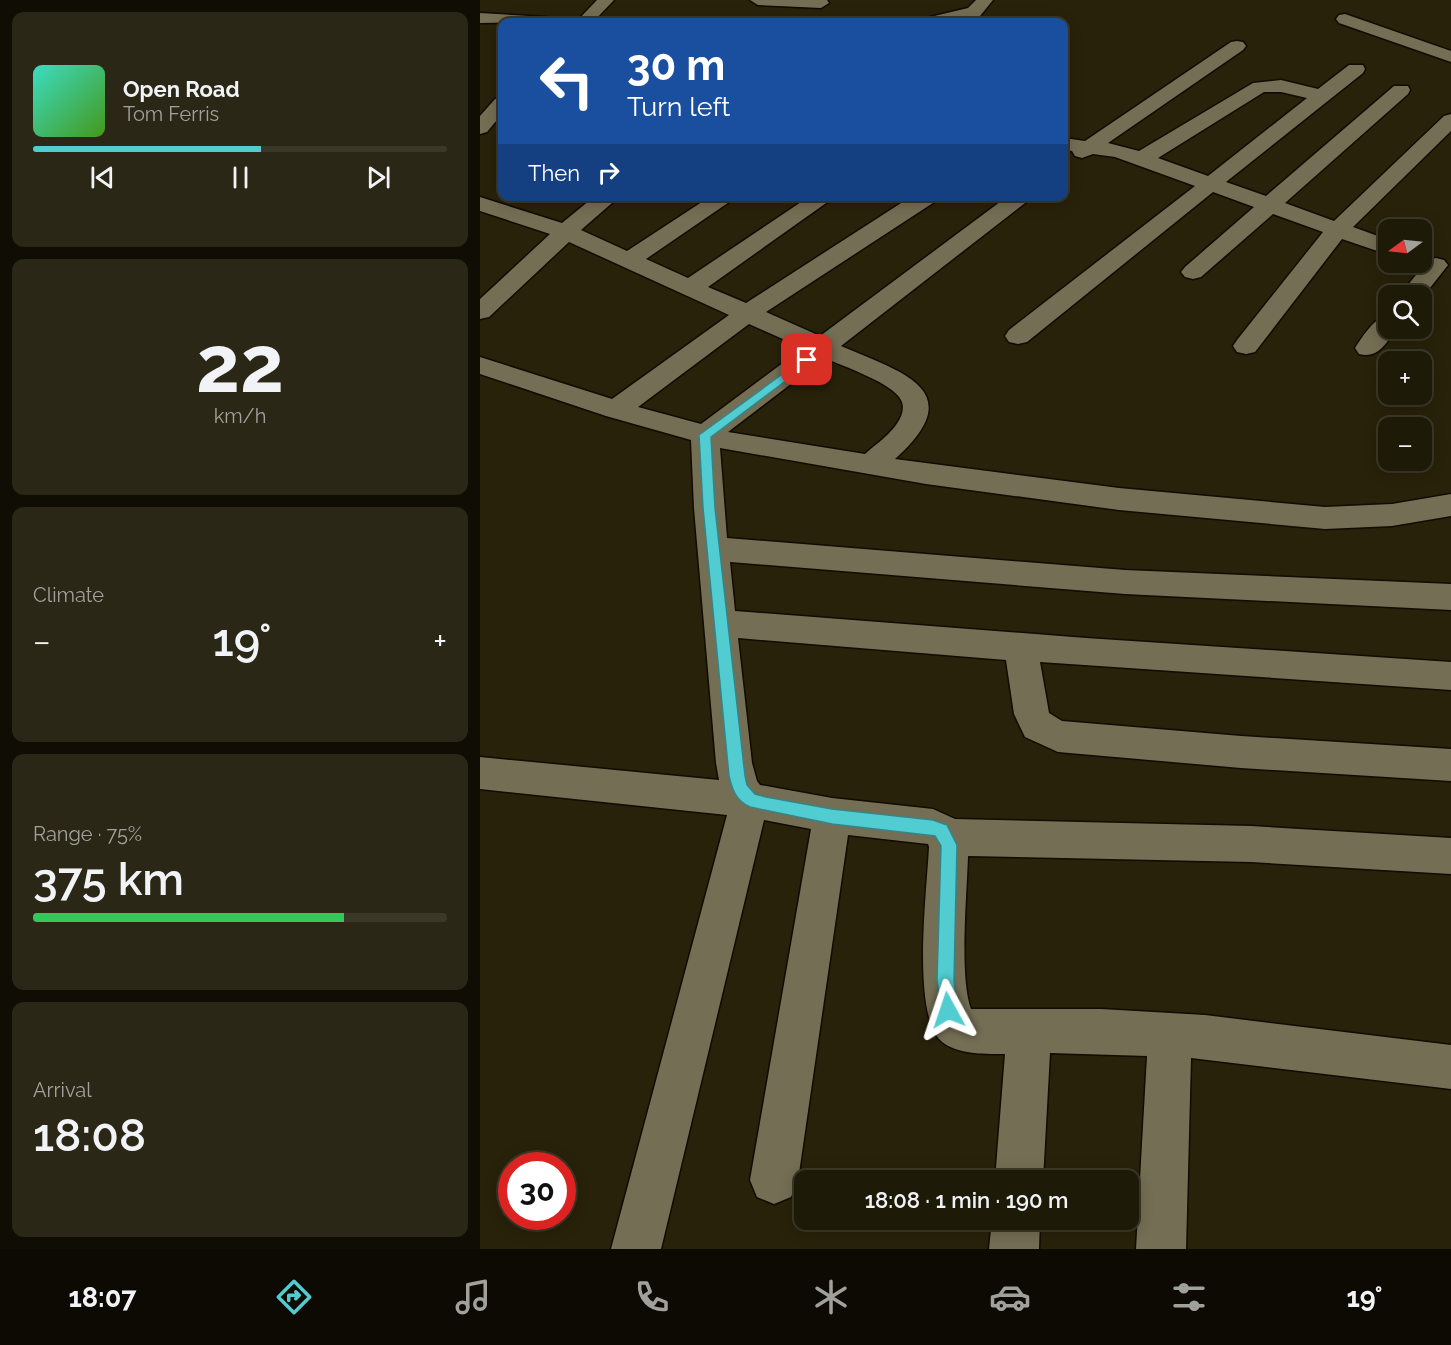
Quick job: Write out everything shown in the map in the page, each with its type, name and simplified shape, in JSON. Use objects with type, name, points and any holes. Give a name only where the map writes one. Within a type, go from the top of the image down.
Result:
[{"type":"street","points":[[588,18],[606,0]]},
{"type":"street","points":[[758,0],[821,3]]},
{"type":"street","points":[[949,18],[974,12],[985,0]]},
{"type":"street","points":[[480,18],[498,19]]},
{"type":"street","points":[[1345,19],[1451,57]]},
{"type":"street","points":[[1068,163],[1237,46]]},
{"type":"street","points":[[1018,336],[1356,69]]},
{"type":"street","points":[[1141,159],[1260,87],[1281,86],[1322,96]]},
{"type":"street","points":[[1193,272],[1401,90]]},
{"type":"street","points":[[480,128],[498,97]]},
{"type":"street","points":[[1246,346],[1337,230],[1451,120]]},
{"type":"street","points":[[1068,144],[1112,149],[1378,244]]},
{"type":"street","points":[[480,312],[566,231],[603,201]]},
{"type":"street","points":[[629,260],[719,201]]},
{"type":"street","points":[[691,287],[818,201]]},
{"type":"street","points":[[616,410],[748,313],[920,201]]},
{"type":"street","points":[[705,435],[1016,201]]},
{"type":"street","points":[[497,203],[566,231],[891,378],[911,393],[917,408],[913,425],[870,465]]},
{"type":"street","points":[[1420,285],[1436,265]]},
{"type":"street","points":[[1368,348],[1378,336]]},
{"type":"street","points":[[480,365],[616,410],[731,442],[870,465],[1119,499],[1324,518],[1392,515],[1451,505]]},
{"type":"street","points":[[705,435],[734,763],[740,789],[750,800]]},
{"type":"street","points":[[714,549],[1125,582],[1451,597]]},
{"type":"street","points":[[721,623],[1021,648],[1451,676]]},
{"type":"street","points":[[1021,648],[1032,714],[1038,726],[1058,736],[1241,752],[1451,765]]},
{"type":"street","points":[[480,773],[750,800],[832,816],[933,827],[941,831],[949,845],[945,980],[951,1016],[954,1023],[963,1029],[982,1032],[1029,1033],[1101,1031],[1205,1037],[1451,1067]]},
{"type":"street","points":[[636,1249],[750,800]]},
{"type":"street","points":[[774,1180],[832,816]]},
{"type":"street","points":[[945,837],[1251,844],[1451,856]]},
{"type":"street","points":[[1020,1170],[1029,1033]]},
{"type":"street","points":[[1161,1249],[1170,1035]]},
{"type":"street","points":[[1014,1249],[1016,1230]]},
{"type":"route","points":[[807,360],[705,435],[709,508],[734,763],[740,789],[750,800],[832,816],[933,827],[941,831],[949,845],[945,980],[948,1010]]}]
